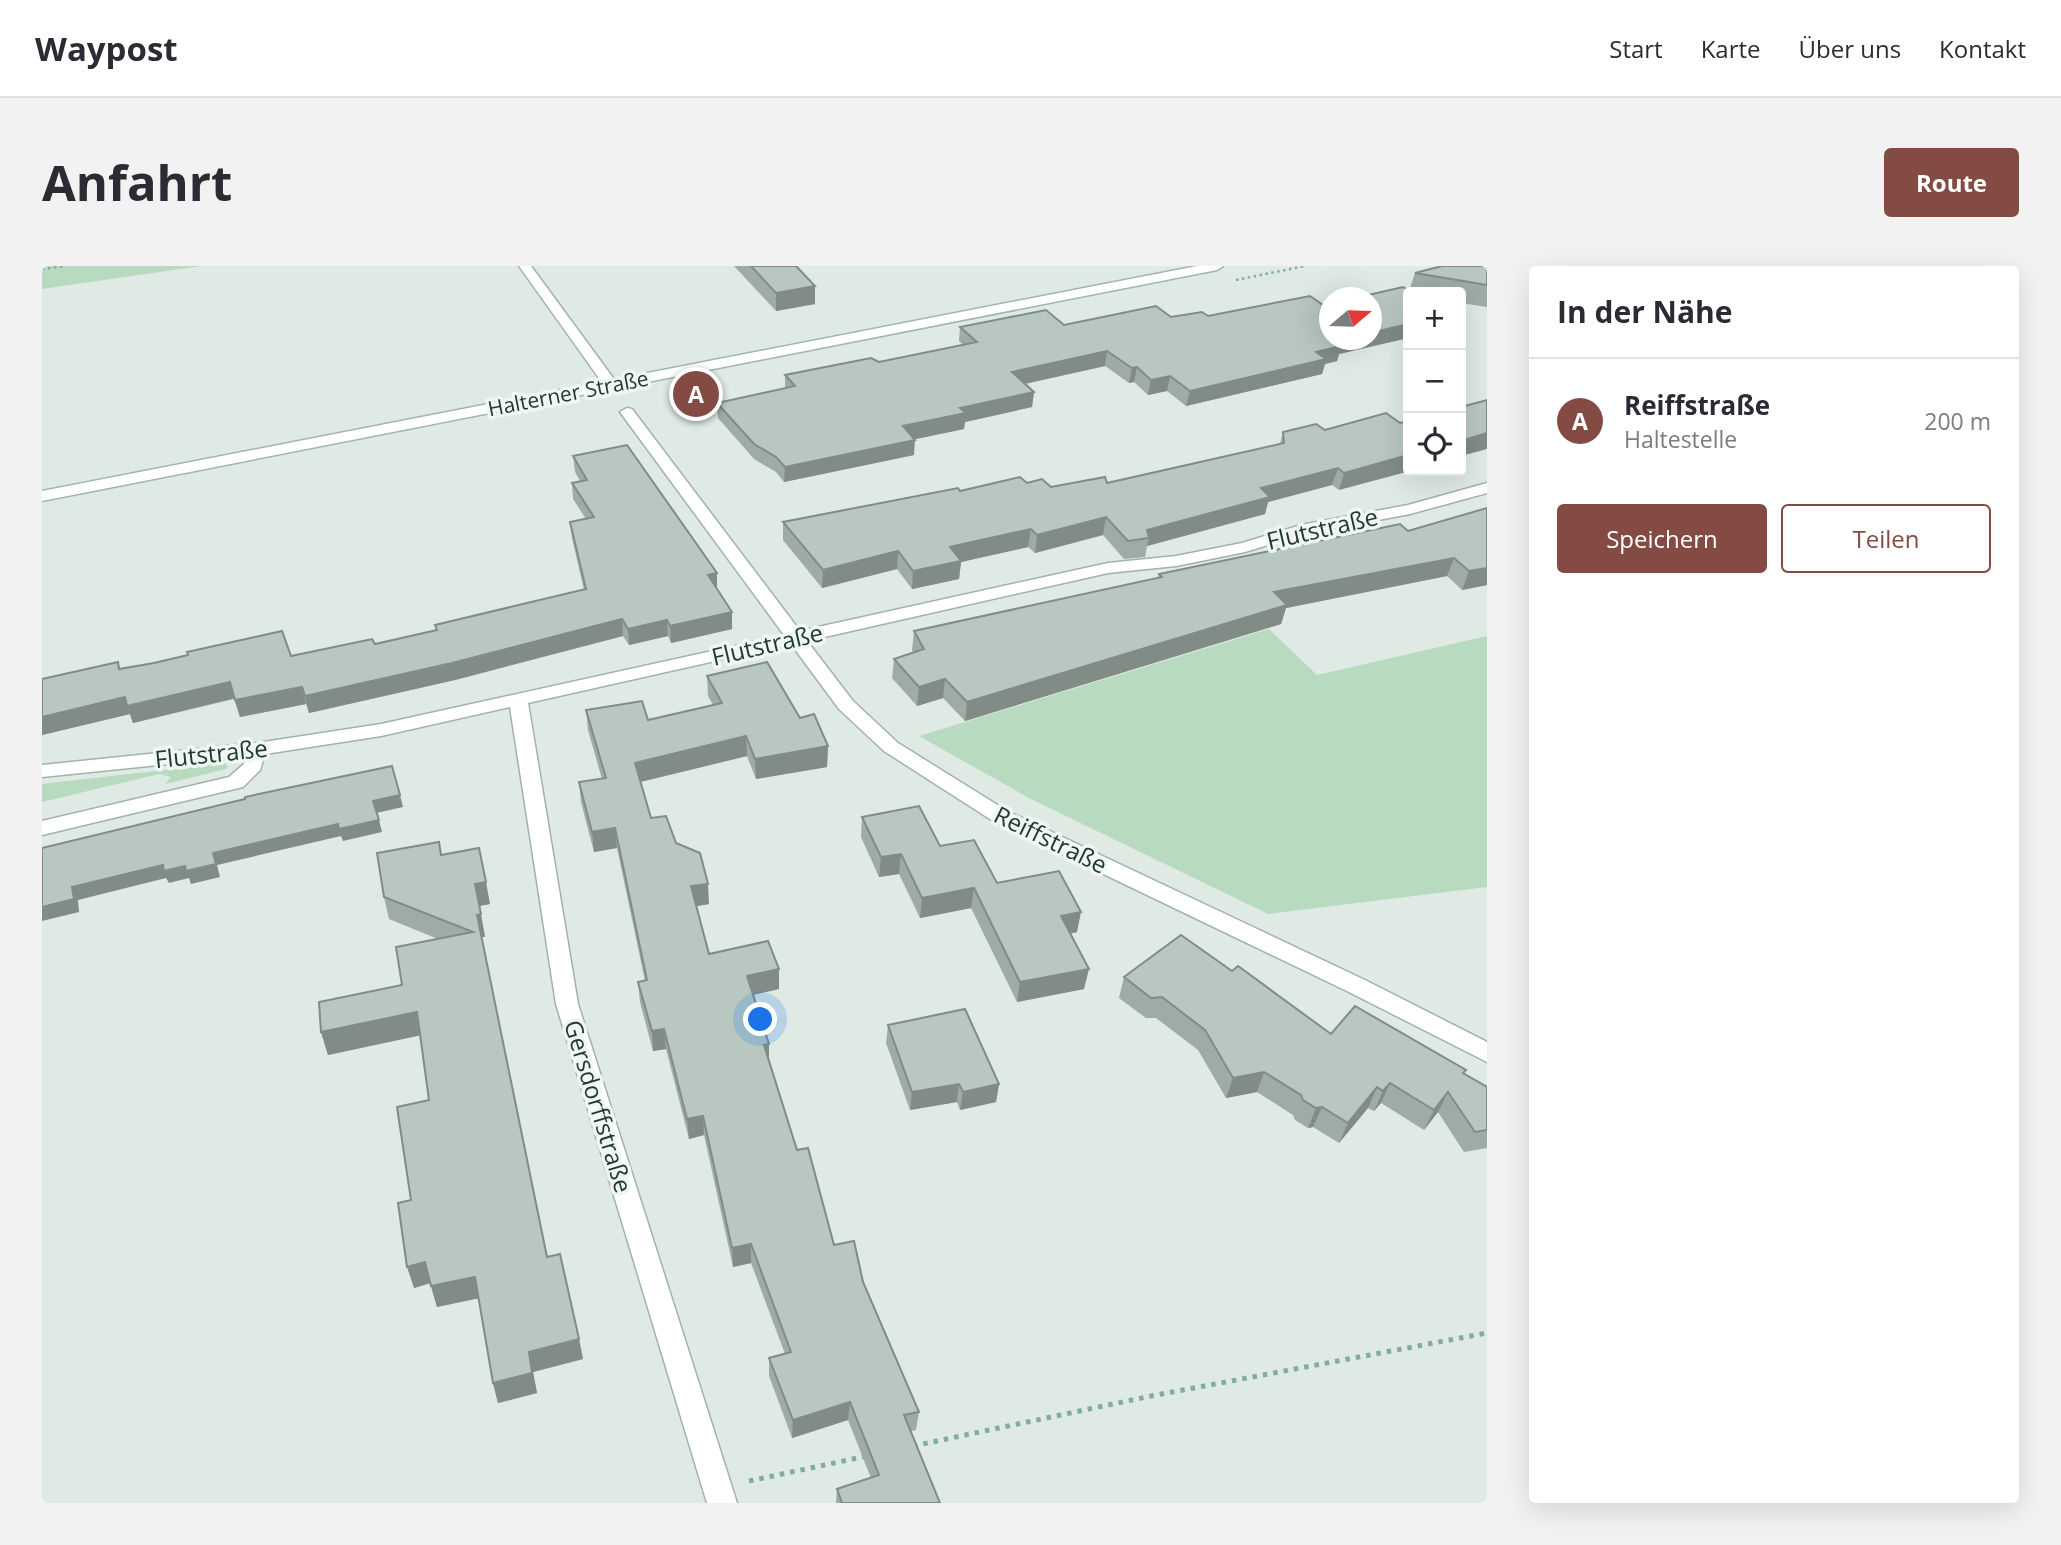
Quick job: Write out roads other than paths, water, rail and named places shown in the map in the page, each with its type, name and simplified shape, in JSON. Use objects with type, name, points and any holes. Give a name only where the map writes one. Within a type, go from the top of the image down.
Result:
[{"type":"street","points":[[525,266],[611,385]]},
{"type":"street","name":"Halterner Straße","points":[[42,496],[1217,266]]},
{"type":"street","name":"Reiffstraße","points":[[626,412],[846,705],[891,747],[940,781],[1000,816],[1357,986],[1487,1053]]},
{"type":"street","name":"Flutstraße","points":[[42,771],[257,749],[382,730],[1108,568],[1176,561],[1245,547],[1301,530],[1410,509],[1487,488]]},
{"type":"street","name":"Gersdorffstraße","points":[[518,699],[567,1004],[720,1495]]},
{"type":"street","points":[[42,828],[236,782],[253,766],[257,749]]},
{"type":"place","name":"Reiffstraße","points":[[696,394]]}]
